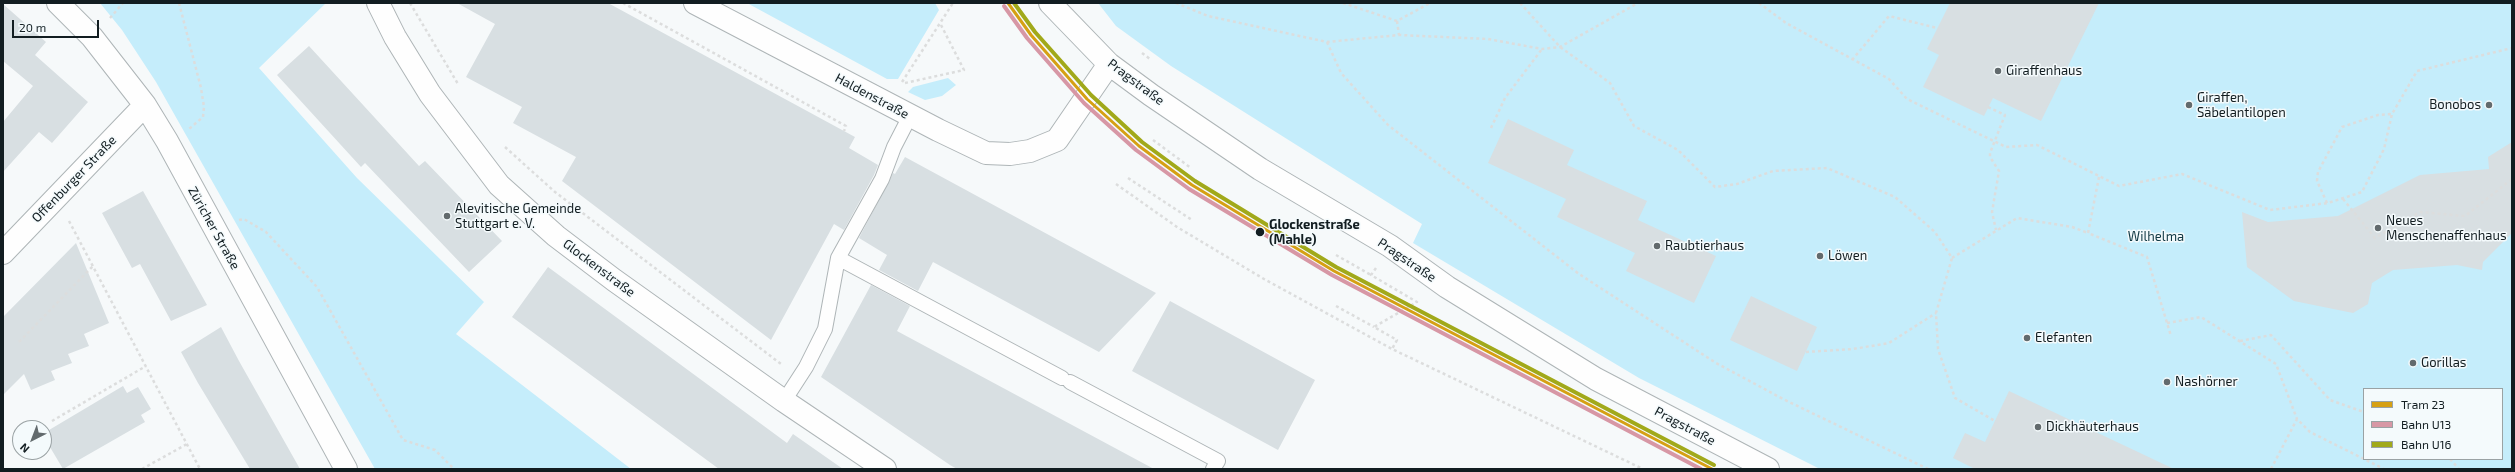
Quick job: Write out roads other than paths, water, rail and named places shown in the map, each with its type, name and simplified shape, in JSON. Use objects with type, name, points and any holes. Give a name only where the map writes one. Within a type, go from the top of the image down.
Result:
[{"type":"street","name":"Züricher Straße","points":[[58,3],[92,37],[145,105],[167,141],[346,469]]},
{"type":"street","name":"Glockenstraße","points":[[378,3],[395,37],[430,94],[499,185],[562,240],[784,401],[885,469]]},
{"type":"street","name":"Haldenstraße","points":[[695,3],[910,116],[986,153],[1010,154],[1030,150],[1057,140],[1109,64]]},
{"type":"street","name":"Pragstraße","points":[[1050,3],[1109,64],[1151,95],[1260,169],[1390,246],[1447,287],[1596,379],[1768,469]]},
{"type":"street","name":"Offenburger Straße","points":[[3,253],[145,105]]},
{"type":"lane","points":[[784,401],[799,378],[825,329],[838,258],[882,179],[894,147],[910,116]]},
{"type":"lane","points":[[838,258],[1218,461],[1213,469]]},
{"type":"tram line","name":"23","points":[[1008,3],[1031,35],[1087,99],[1139,146],[1192,185],[1334,271],[1712,469]]},
{"type":"rail line","name":"U16","points":[[1014,3],[1035,32],[1091,95],[1142,142],[1195,181],[1336,267],[1714,465]]},
{"type":"rail line","name":"U13","points":[[1004,6],[1027,38],[1084,103],[1136,150],[1189,189],[1332,275],[1701,469]]},
{"type":"place","name":"Giraffenhaus","points":[[1998,71]]},
{"type":"place","name":"Giraffen, Säbelantilopen","points":[[2189,105]]},
{"type":"place","name":"Bonobos","points":[[2489,105]]},
{"type":"place","name":"Alevitische Gemeinde Stuttgart e. V.","points":[[447,216]]},
{"type":"place","name":"Neues Menschenaffenhaus","points":[[2378,228]]},
{"type":"place","name":"Glockenstraße (Mahle)","points":[[1260,232]]},
{"type":"place","name":"Raubtierhaus","points":[[1657,246]]},
{"type":"place","name":"Löwen","points":[[1820,256]]},
{"type":"place","name":"Elefanten","points":[[2027,338]]},
{"type":"place","name":"Gorillas","points":[[2413,363]]},
{"type":"place","name":"Nashörner","points":[[2167,382]]},
{"type":"place","name":"Dickhäuterhaus","points":[[2038,427]]},
{"type":"park label","name":"Wilhelma","points":[[2156,237]]}]
